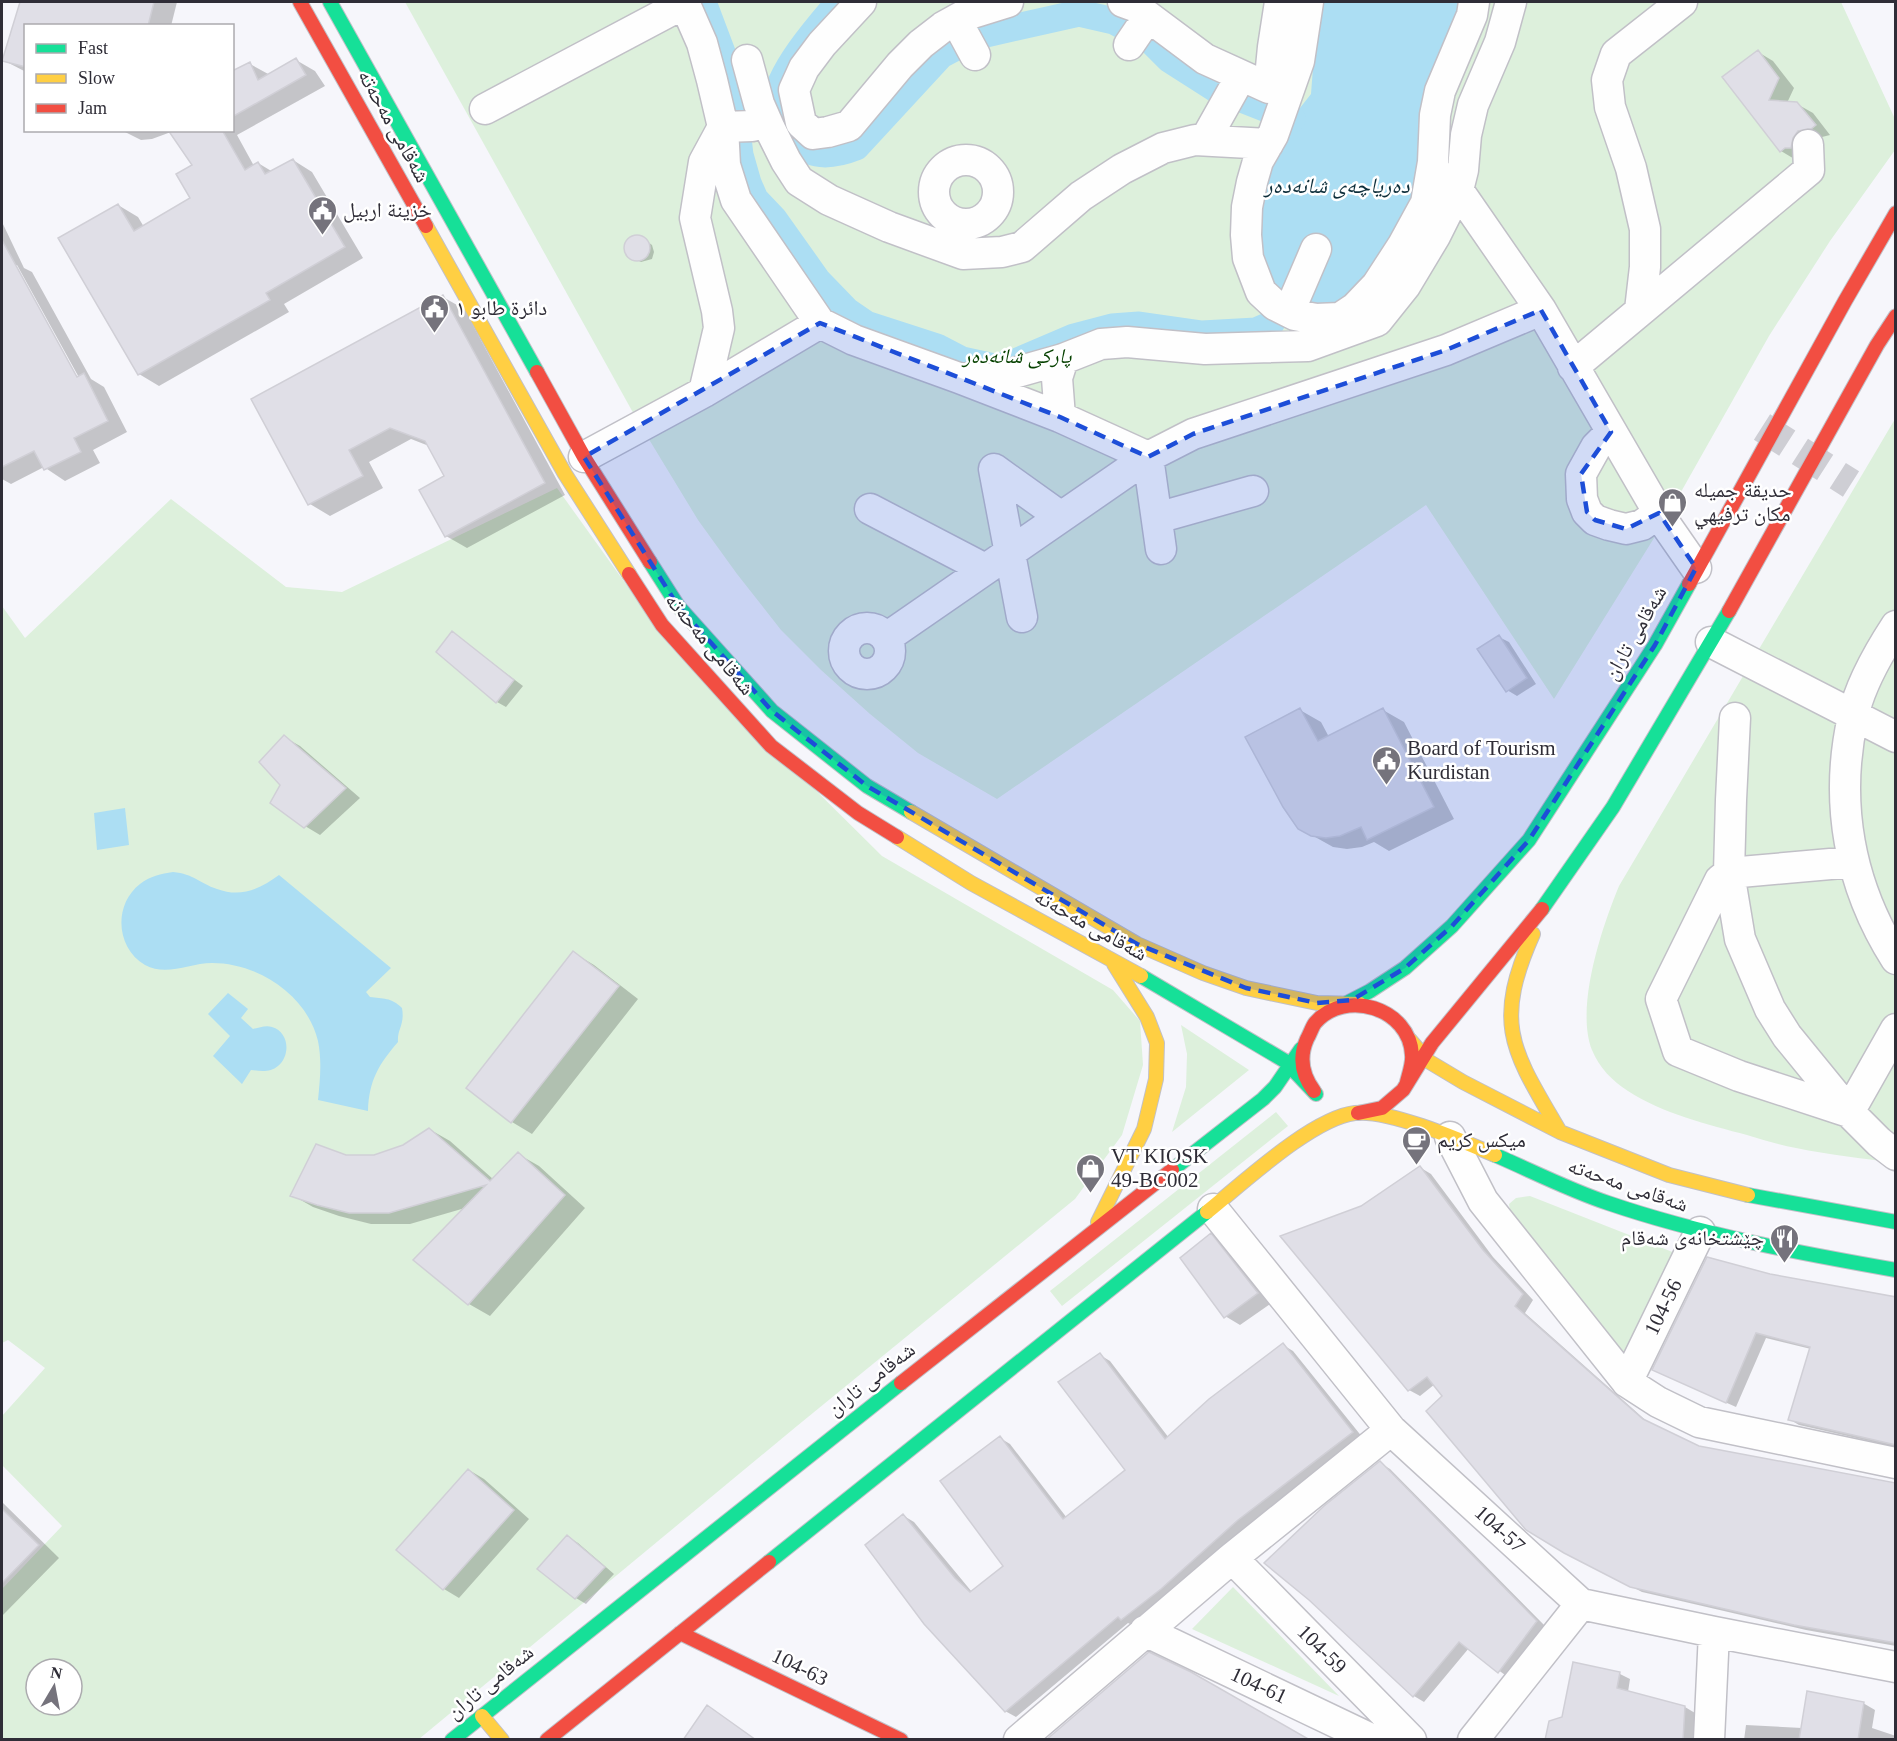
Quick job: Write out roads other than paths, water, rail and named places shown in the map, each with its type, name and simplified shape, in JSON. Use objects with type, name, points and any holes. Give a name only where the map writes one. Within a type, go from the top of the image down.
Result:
[{"type":"main road","name":"شەقامی مەحەتە","points":[[300,2],[565,474],[662,625],[771,746],[858,813],[971,884],[1112,960],[1273,1053],[1316,1094]]},
{"type":"main road","name":"شەقامی مەحەتە","points":[[330,2],[584,457],[678,606],[772,711],[867,786],[1137,945],[1225,982],[1303,1001],[1346,1006]]},
{"type":"main road","name":"شەقامی تاران","points":[[1346,1006],[1405,968],[1452,926],[1529,840],[1654,645],[1839,311],[1896,213]]},
{"type":"main road","points":[[1407,1082],[1412,1065],[1412,1048],[1409,1039],[1400,1023],[1377,1007],[1346,1006],[1318,1020],[1308,1035],[1303,1052],[1304,1070],[1316,1094],[1330,1106],[1365,1113],[1382,1108],[1397,1097],[1441,1032],[1550,900],[1613,807],[1711,642],[1877,345],[1896,316]]},
{"type":"main road","points":[[1550,900],[1524,954],[1510,1002],[1510,1023],[1515,1047],[1560,1132]]},
{"type":"main road","points":[[1096,1228],[1144,1129],[1156,1079],[1157,1043],[1148,1017],[1112,960]]},
{"type":"main road","name":"شەقامی مەحەتە","points":[[1409,1039],[1423,1057],[1463,1082],[1560,1132],[1679,1178],[1756,1197],[1896,1222]]},
{"type":"main road","name":"شەقامی تاران","points":[[452,1740],[1096,1228],[1263,1099],[1275,1088],[1305,1043]]},
{"type":"main road","name":"شەقامی مەحەتە","points":[[1356,1113],[1398,1120],[1450,1137],[1568,1188],[1700,1232],[1795,1254],[1896,1270]]},
{"type":"main road","points":[[547,1740],[1305,1134],[1322,1125],[1356,1113]]},
{"type":"main road","name":"104-63","points":[[680,1633],[901,1740]]},
{"type":"main road","points":[[482,1716],[502,1740]]},
{"type":"street","points":[[485,109],[684,2],[702,43],[747,125],[786,161],[800,181],[829,200],[889,227],[963,254],[1002,252],[1022,248],[1081,196],[1122,169],[1163,148],[1195,140],[1270,139]]},
{"type":"street","points":[[861,2],[810,60],[794,90],[801,123],[813,134],[849,126],[900,65],[921,44],[956,20],[1008,2]]},
{"type":"street","points":[[1129,45],[1135,9],[1205,58],[1269,88],[1272,47],[1280,2]]},
{"type":"street","points":[[1308,2],[1299,61],[1270,139],[1258,161],[1252,182],[1247,207],[1246,235],[1248,258],[1261,292],[1286,311],[1316,319],[1340,318],[1355,308],[1377,285],[1403,245],[1426,203],[1435,115],[1440,91],[1472,15],[1474,2]]},
{"type":"street","points":[[1640,310],[1646,267],[1646,229],[1631,168],[1610,107],[1607,80],[1616,54],[1682,2]]},
{"type":"street","points":[[1452,65],[1462,64],[1489,7],[1495,4],[1498,9],[1485,56],[1490,66]]},
{"type":"street","points":[[959,378],[993,379],[1064,359],[1101,344],[1126,342],[1205,349],[1308,346],[1377,321],[1405,286],[1435,236],[1458,190],[1471,115],[1514,5]]},
{"type":"street","points":[[956,20],[975,55]]},
{"type":"street","points":[[747,60],[759,104],[725,165],[736,200],[820,323],[854,340],[1060,417],[1148,457]]},
{"type":"street","points":[[1204,141],[1241,76]]},
{"type":"street","points":[[704,392],[719,328],[695,218],[704,162],[747,125]]},
{"type":"street","points":[[1573,367],[1809,170],[1808,145]]},
{"type":"street","points":[[1432,162],[1458,190],[1541,310],[1659,513],[1696,568]]},
{"type":"street","points":[[992,212],[1019,236],[1022,248]]},
{"type":"street","points":[[1286,311],[1316,249]]},
{"type":"street","points":[[886,638],[1148,457],[1193,434],[1446,350],[1541,310]]},
{"type":"street","points":[[584,457],[704,392],[820,323]]},
{"type":"street","points":[[1060,417],[1057,378],[1064,359]]},
{"type":"street","points":[[1611,432],[1596,447],[1581,474],[1582,499],[1587,512],[1595,520],[1626,529],[1635,528],[1659,513]]},
{"type":"street","points":[[1148,457],[1161,549]]},
{"type":"street","points":[[1022,617],[994,470],[1061,517]]},
{"type":"street","points":[[1156,518],[1253,491]]},
{"type":"street","points":[[870,509],[985,569]]},
{"type":"street","points":[[1892,944],[1872,919],[1854,862],[1845,803],[1844,767],[1853,715],[1871,670],[1896,626]]},
{"type":"street","points":[[1711,642],[1896,737]]},
{"type":"street","points":[[1735,718],[1730,873],[1740,939],[1770,1009],[1787,1036],[1849,1112],[1879,1142],[1896,1155]]},
{"type":"street","points":[[1849,1112],[1748,1080],[1678,1051],[1661,999],[1720,880],[1730,873],[1854,862]]},
{"type":"street","points":[[1849,1112],[1896,1029]]},
{"type":"street","points":[[1450,1137],[1483,1201],[1626,1382],[1658,1402],[1700,1422],[1896,1462]]},
{"type":"street","name":"104-57","points":[[1213,1209],[1391,1430],[1581,1604]]},
{"type":"street","name":"104-56","points":[[1626,1382],[1700,1232]]},
{"type":"street","points":[[1019,1740],[1232,1558],[1391,1430]]},
{"type":"street","name":"104-59","points":[[1232,1558],[1411,1740]]},
{"type":"street","points":[[1473,1740],[1581,1604],[1896,1666]]},
{"type":"street","name":"104-61","points":[[1145,1631],[1373,1740]]},
{"type":"street","points":[[1709,1740],[1714,1632]]},
{"type":"water","name":"دەریاچەی شانەدەر","points":[[1318,2],[1461,2],[1460,10],[1427,93],[1419,125],[1418,175],[1408,208],[1364,280],[1346,299],[1328,308],[1286,300],[1264,275],[1251,204],[1296,113],[1311,94]]},
{"type":"water","points":[[125,808],[129,845],[97,850],[94,813]]},
{"type":"water","points":[[173,872],[186,875],[211,887],[234,893],[250,891],[279,875],[391,968],[366,992],[370,997],[394,1002],[402,1008],[403,1014],[398,1042],[380,1065],[373,1081],[368,1111],[318,1100],[320,1063],[318,1041],[303,1009],[278,985],[263,976],[229,964],[212,963],[162,970],[145,965],[135,958],[128,948],[122,926],[125,903],[131,893],[144,881]]},
{"type":"water","points":[[228,993],[248,1009],[241,1018],[253,1029],[264,1026],[272,1027],[282,1034],[286,1044],[285,1056],[278,1066],[268,1071],[251,1070],[242,1084],[213,1056],[230,1036],[208,1014]]},
{"type":"waterway","points":[[703,2],[726,63],[733,95],[740,155],[755,199],[774,219],[818,281],[847,311],[866,324],[937,347],[962,360],[994,367],[1013,363],[1074,337],[1112,327],[1139,325],[1202,334],[1256,331],[1270,325],[1286,300]]},
{"type":"waterway","points":[[839,2],[791,63],[778,90],[776,102],[782,124],[789,134],[803,147],[817,153],[841,152],[856,147],[941,55],[977,36],[1079,13],[1114,21],[1151,41],[1169,59],[1216,89],[1292,119]]},
{"type":"tunnel","points":[[1762,427],[1851,484]]},
{"type":"place","name":"خزينة اربيل","points":[[322,236]]},
{"type":"place","name":"دائرة طابو ١","points":[[435,334]]},
{"type":"place","name":"حديقة جميله مكان ترفيهي","points":[[1673,528]]},
{"type":"place","name":"Board of Tourism Kurdistan","points":[[1386,786]]},
{"type":"place","name":"ميكس كريم","points":[[1416,1166]]},
{"type":"place","name":"VT KIOSK 49-BC002","points":[[1090,1194]]},
{"type":"place","name":"چێشتخانەی شەقام","points":[[1785,1264]]},
{"type":"park label","name":"پارکی شانەدەر","points":[[1017,356]]}]
